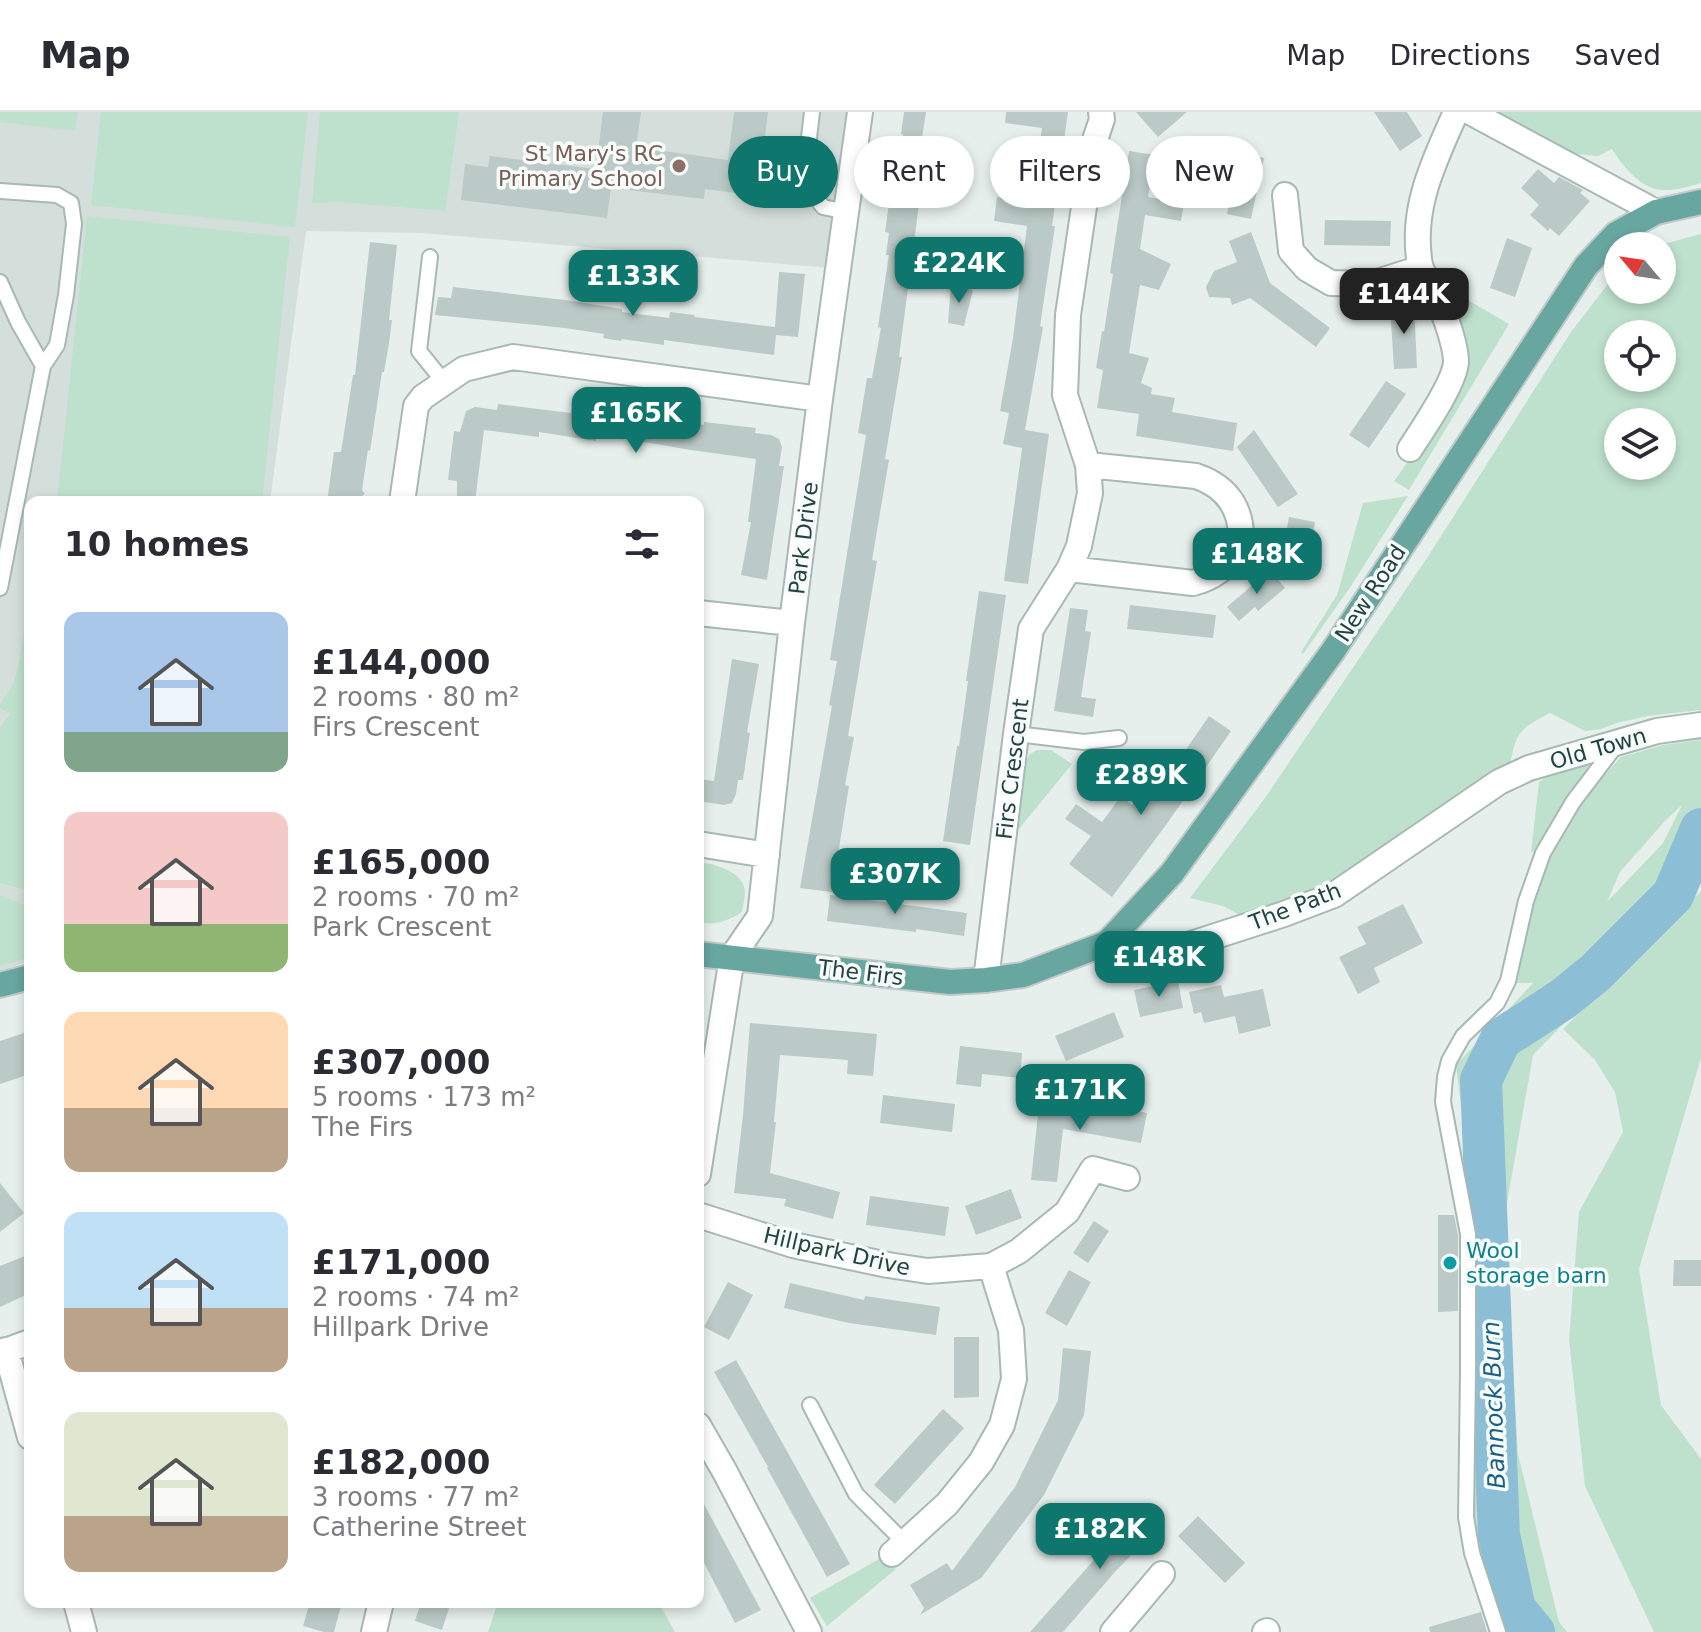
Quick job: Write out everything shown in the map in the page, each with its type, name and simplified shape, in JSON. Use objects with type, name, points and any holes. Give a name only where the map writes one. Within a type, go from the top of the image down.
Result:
[{"type":"main road","name":"New Road","points":[[1023,975],[1107,943],[1172,873],[1333,651],[1586,266],[1616,234],[1656,212],[1701,202]]},
{"type":"main road","name":"The Firs","points":[[704,955],[947,982],[1023,975]]},
{"type":"street","name":"Park Drive","points":[[732,957],[760,916],[792,623],[860,112]]},
{"type":"street","points":[[1410,449],[1444,394],[1456,364],[1449,326],[1438,297],[1421,268],[1417,220],[1428,175],[1456,112]]},
{"type":"street","points":[[1470,112],[1656,212]]},
{"type":"street","name":"Firs Crescent","points":[[986,980],[1031,629],[1069,569],[1079,546],[1090,493],[1088,465],[1065,395],[1068,315],[1093,146],[1103,114]]},
{"type":"street","points":[[1285,195],[1291,251],[1307,269],[1331,283],[1371,284],[1421,268]]},
{"type":"street","points":[[403,496],[416,406],[423,397],[464,369],[513,357],[820,399]]},
{"type":"street","points":[[1069,569],[1193,583],[1221,570],[1240,550],[1241,521],[1225,491],[1211,481],[1196,476],[1088,465]]},
{"type":"street","points":[[704,614],[792,623]]},
{"type":"street","name":"Old Town","points":[[1499,782],[1529,768],[1657,731],[1701,725]]},
{"type":"street","name":"The Path","points":[[1160,954],[1334,895],[1499,782]]},
{"type":"street","points":[[704,845],[767,855]]},
{"type":"street","points":[[704,1136],[732,957]]},
{"type":"street","name":"Hillpark Drive","points":[[704,1217],[793,1245],[888,1265],[928,1271],[991,1266],[1019,1251],[1067,1212],[1093,1169],[1127,1178]]},
{"type":"street","points":[[898,1548],[947,1504],[981,1462],[1002,1425],[1014,1379],[1011,1330],[991,1266]]},
{"type":"street","points":[[24,1344],[3,1352],[24,1418]]},
{"type":"street","points":[[704,1435],[809,1632]]},
{"type":"street","points":[[1113,1632],[1162,1574]]},
{"type":"street","points":[[78,1608],[84,1632]]},
{"type":"street","points":[[374,1632],[380,1608]]},
{"type":"lane","points":[[812,112],[804,181],[823,207],[847,212]]},
{"type":"lane","points":[[0,191],[57,195],[71,203],[74,224],[57,345],[43,366],[0,588]]},
{"type":"lane","points":[[430,257],[419,351],[444,382]]},
{"type":"lane","points":[[0,282],[43,366]]},
{"type":"lane","points":[[1016,734],[1084,742],[1119,738]]},
{"type":"lane","points":[[1498,1632],[1472,1553],[1466,1517],[1468,1234],[1443,1102],[1445,1077],[1449,1061],[1463,1036],[1497,1003],[1508,981],[1526,901],[1543,853],[1573,802],[1619,742]]},
{"type":"lane","points":[[810,1405],[856,1494],[898,1548]]},
{"type":"shaded area","points":[[0,112],[850,112],[838,206],[838,136],[728,136],[728,208],[838,208],[830,268],[422,233],[306,231],[271,496],[24,496],[24,963],[0,971]]},
{"type":"green space","points":[[0,112],[78,112],[75,131],[0,122]]},
{"type":"green space","points":[[101,112],[308,112],[295,227],[91,205]]},
{"type":"green space","points":[[320,112],[459,112],[445,211],[337,202],[312,203]]},
{"type":"green space","points":[[1493,112],[1701,112],[1701,183],[1659,190],[1643,183],[1629,171],[1612,149],[1598,156],[1576,154]]},
{"type":"green space","points":[[87,216],[290,237],[263,496],[58,496]]},
{"type":"green space","points":[[1701,234],[1701,710],[1647,716],[1585,731],[1550,713],[1521,733],[1514,746],[1510,766],[1463,790],[1323,894],[1258,912],[1238,914],[1223,906],[1190,898],[1265,798],[1427,558],[1571,332],[1604,289],[1604,304],[1676,304],[1676,241]]},
{"type":"green space","points":[[1437,282],[1509,324],[1409,490],[1394,481],[1432,428],[1457,383]]},
{"type":"green space","points":[[1408,496],[1303,654],[1301,652],[1337,595],[1363,503]]},
{"type":"green space","points":[[24,630],[24,889],[0,883],[0,728],[10,714],[0,705],[14,682]]},
{"type":"green space","points":[[1701,740],[1701,883],[1533,1055],[1504,1220],[1518,1454],[1559,1622],[1567,1632],[1504,1632],[1474,1548],[1473,1201],[1456,1065],[1533,983],[1510,983],[1542,864],[1583,798],[1621,757],[1663,745]],"holes":[[[1682,805],[1663,843],[1607,902],[1620,872]]]},
{"type":"green space","points":[[1037,750],[1051,750],[1072,764],[1014,835],[1025,763],[1030,754]]},
{"type":"green space","points":[[1591,764],[1535,851],[1531,852],[1539,782],[1557,772]]},
{"type":"green space","points":[[704,863],[734,874],[740,879],[745,892],[742,912],[721,922],[704,922]]},
{"type":"green space","points":[[1701,891],[1701,1058],[1639,1269],[1661,1405],[1701,1459],[1701,1632],[1654,1632],[1585,1486],[1569,1340],[1579,1212],[1623,1132],[1615,1092],[1595,1060],[1563,1029]]},
{"type":"green space","points":[[0,895],[24,905],[24,959],[0,966]]},
{"type":"green space","points":[[881,1558],[896,1569],[827,1626],[810,1598]]},
{"type":"green space","points":[[496,1608],[661,1608],[675,1632],[488,1632]]},
{"type":"building","name":"St Mary's RC Primary School","points":[[603,112],[641,112],[636,147],[728,160],[728,192],[705,189],[704,199],[611,188],[607,218],[461,200],[465,164],[488,167],[490,156],[596,169]]},
{"type":"building","name":"St Mary's RC Primary School","points":[[734,112],[768,112],[765,136],[731,136]]},
{"type":"building","points":[[904,112],[926,112],[922,136],[901,134]]},
{"type":"building","points":[[1006,112],[1068,112],[1065,136],[1041,136],[1042,128],[1005,123]]},
{"type":"building","points":[[1136,112],[1187,112],[1159,136]]},
{"type":"building","points":[[1374,112],[1407,112],[1422,136],[1400,151]]},
{"type":"building","points":[[1130,151],[1146,154],[1146,208],[1183,208],[1181,221],[1145,215],[1140,249],[1171,264],[1159,290],[1140,285],[1129,353],[1149,358],[1141,383],[1152,388],[1151,394],[1175,398],[1172,412],[1237,423],[1233,451],[1136,436],[1139,414],[1097,408],[1103,370],[1096,368],[1113,274],[1110,273],[1120,208],[1130,208]]},
{"type":"building","points":[[1538,169],[1554,183],[1559,177],[1583,190],[1580,193],[1590,201],[1559,236],[1550,228],[1548,231],[1530,215],[1539,205],[1521,188]]},
{"type":"building","points":[[888,208],[919,208],[899,357],[902,357],[885,459],[889,460],[872,560],[877,561],[848,736],[854,737],[845,785],[849,786],[832,892],[800,888],[832,706],[829,705],[837,661],[830,660],[866,435],[858,433],[867,378],[872,378],[881,328],[878,327],[889,255],[886,255],[889,233],[885,232]]},
{"type":"building","points":[[996,208],[1055,208],[1052,226],[1055,226],[1040,326],[1043,327],[1025,430],[1049,434],[1028,584],[1004,581],[1022,448],[1003,444],[1009,413],[1000,411],[1027,226],[994,221]]},
{"type":"building","points":[[1228,208],[1253,208],[1251,219],[1227,214]]},
{"type":"building","points":[[1325,220],[1391,221],[1390,246],[1324,245]]},
{"type":"building","points":[[1251,232],[1270,283],[1330,328],[1316,347],[1250,298],[1232,305],[1230,298],[1209,297],[1206,287],[1214,271],[1237,262],[1229,241]]},
{"type":"building","points":[[1507,238],[1532,248],[1515,297],[1490,288]]},
{"type":"building","points":[[370,242],[397,245],[389,320],[392,320],[368,450],[362,490],[365,494],[328,496],[334,452],[341,452],[355,375]]},
{"type":"building","points":[[779,272],[805,274],[798,337],[776,335],[774,355],[664,340],[664,345],[621,341],[603,338],[604,334],[565,328],[435,315],[438,297],[451,298],[453,287],[565,300],[669,318],[670,312],[775,327]]},
{"type":"building","points":[[951,285],[973,290],[964,326],[948,323]]},
{"type":"building","points":[[1414,304],[1417,368],[1394,369],[1390,305]]},
{"type":"building","points":[[1386,381],[1406,394],[1369,448],[1349,435]]},
{"type":"building","points":[[498,404],[571,413],[572,408],[597,412],[598,408],[704,425],[704,422],[756,428],[755,433],[779,439],[782,447],[779,466],[784,466],[767,580],[741,575],[751,522],[748,522],[756,459],[597,434],[596,441],[539,432],[539,437],[484,430],[476,496],[457,496],[457,481],[448,480],[454,431],[460,432],[466,411],[475,407],[497,410]]},
{"type":"building","points":[[1254,430],[1298,494],[1278,507],[1237,447]]},
{"type":"building","points":[[1289,517],[1315,522],[1307,565],[1281,560]]},
{"type":"building","points":[[1270,570],[1285,588],[1258,611],[1255,607],[1239,621],[1227,607]]},
{"type":"building","points":[[979,591],[1006,595],[970,845],[943,841]]},
{"type":"building","points":[[1130,605],[1216,615],[1213,638],[1127,629]]},
{"type":"building","points":[[1070,608],[1088,610],[1085,631],[1091,632],[1081,697],[1096,699],[1093,717],[1054,711]]},
{"type":"building","points":[[732,659],[759,664],[747,732],[750,733],[743,780],[738,780],[732,803],[704,802],[704,780],[714,781]]},
{"type":"building","points":[[1209,716],[1231,731],[1112,897],[1069,864],[1091,836],[1065,819],[1076,804],[1102,822],[1121,796],[1132,805],[1135,801],[1145,809]]},
{"type":"building","points":[[830,895],[967,913],[964,936],[827,921]]},
{"type":"building","points":[[1403,904],[1423,943],[1374,968],[1380,982],[1358,994],[1339,957],[1366,944],[1357,927]]},
{"type":"building","points":[[1178,981],[1183,1008],[1140,1017],[1134,990]]},
{"type":"building","points":[[1221,985],[1224,997],[1263,989],[1271,1026],[1239,1034],[1235,1016],[1204,1023],[1201,1012],[1194,1014],[1189,992]]},
{"type":"building","points":[[1114,1012],[1124,1037],[1066,1061],[1055,1036]]},
{"type":"building","points":[[750,1023],[877,1034],[873,1076],[847,1074],[848,1060],[780,1055],[770,1173],[840,1192],[833,1219],[784,1206],[786,1199],[734,1193]]},
{"type":"building","points":[[24,1033],[24,1076],[0,1084],[0,1041]]},
{"type":"building","points":[[960,1046],[1022,1053],[1020,1078],[982,1074],[981,1087],[956,1084]]},
{"type":"building","points":[[883,1095],[955,1104],[952,1132],[880,1123]]},
{"type":"building","points":[[1092,1102],[1147,1113],[1141,1143],[1063,1129],[1057,1182],[1031,1180],[1039,1105],[1090,1111]]},
{"type":"building","points":[[0,1183],[24,1213],[0,1232]]},
{"type":"building","points":[[1011,1189],[1022,1218],[976,1235],[965,1206]]},
{"type":"building","points":[[870,1196],[949,1207],[945,1236],[866,1225]]},
{"type":"building","name":"Wool storage barn","points":[[1438,1215],[1454,1215],[1458,1235],[1458,1311],[1438,1312]]},
{"type":"building","points":[[1094,1221],[1109,1231],[1088,1263],[1073,1253]]},
{"type":"building","points":[[24,1256],[24,1296],[0,1307],[0,1266]]},
{"type":"building","points":[[1674,1260],[1701,1260],[1701,1286],[1673,1286]]},
{"type":"building","points":[[1069,1270],[1091,1282],[1067,1326],[1045,1313]]},
{"type":"building","points":[[728,1282],[753,1295],[729,1340],[704,1327]]},
{"type":"building","points":[[790,1283],[864,1300],[865,1296],[940,1307],[936,1335],[849,1323],[784,1308]]},
{"type":"building","points":[[954,1337],[979,1337],[979,1397],[954,1398]]},
{"type":"building","points":[[1063,1348],[1091,1351],[1084,1415],[1044,1495],[981,1578],[920,1615],[924,1608],[910,1585],[947,1563],[952,1571],[1015,1487],[1058,1400]]},
{"type":"building","points":[[736,1360],[850,1564],[827,1577],[714,1372]]},
{"type":"building","points":[[943,1409],[964,1428],[895,1504],[874,1485]]},
{"type":"building","points":[[704,1504],[761,1610],[735,1623],[704,1563]]},
{"type":"building","points":[[1141,1504],[1162,1523],[1063,1632],[1030,1632],[1110,1542],[1108,1540]]},
{"type":"building","points":[[1198,1516],[1245,1563],[1225,1583],[1178,1536]]},
{"type":"building","points":[[308,1608],[340,1608],[334,1632],[303,1626]]},
{"type":"building","points":[[419,1608],[449,1608],[442,1630],[415,1621]]},
{"type":"building","points":[[1481,1612],[1487,1632],[1430,1632],[1429,1627]]},
{"type":"waterway","name":"Bannock Burn","points":[[1534,1632],[1515,1609],[1499,1535],[1481,1080],[1501,1039],[1563,999],[1596,972],[1673,895],[1701,829]]},
{"type":"place","name":"St Mary's RC Primary School","points":[[679,166]]},
{"type":"place","name":"Wool storage barn","points":[[1450,1263]]}]
